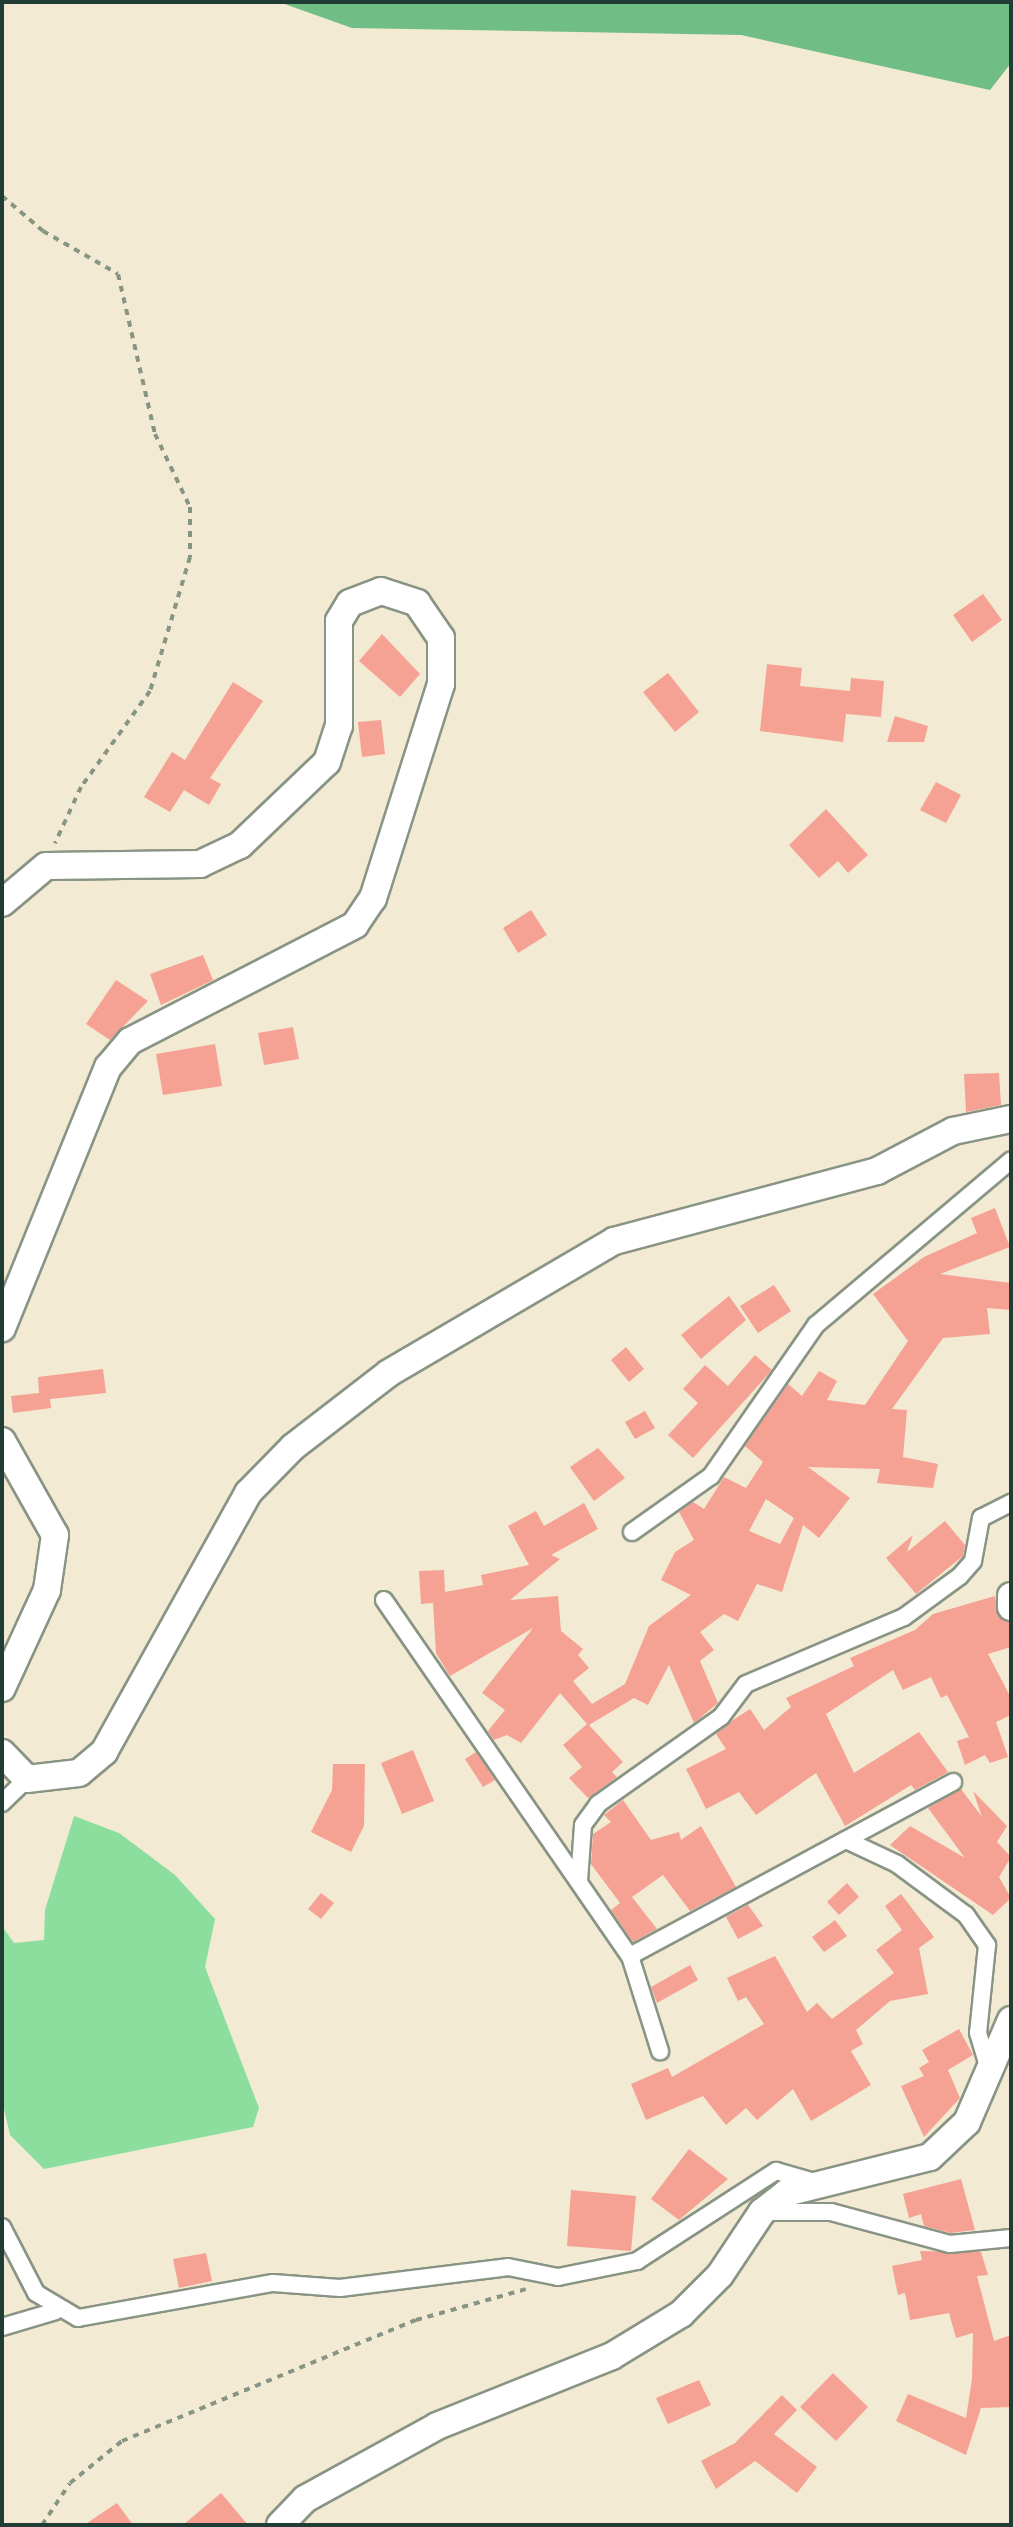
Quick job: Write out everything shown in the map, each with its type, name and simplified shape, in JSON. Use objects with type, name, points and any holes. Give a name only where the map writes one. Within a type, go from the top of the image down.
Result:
[{"type":"main road","points":[[2,903],[46,866],[125,861],[166,867],[222,857],[327,762],[339,726],[339,621],[350,603],[381,591],[417,603],[441,638],[441,684],[373,898],[355,925],[130,1041],[108,1067],[2,1328]]},
{"type":"main road","points":[[2,1753],[27,1779],[79,1773],[104,1752],[248,1493],[293,1447],[389,1373],[614,1241],[877,1171],[953,1131],[1011,1119]]},
{"type":"main road","points":[[2,1441],[55,1535],[47,1590],[2,1688]]},
{"type":"main road","points":[[1011,1596],[1011,1607]]},
{"type":"main road","points":[[280,2525],[305,2499],[437,2426],[612,2356],[681,2314],[720,2275],[762,2212],[814,2182],[880,2175],[930,2157],[967,2122],[1011,2020]]},
{"type":"street","points":[[632,1532],[711,1476],[816,1325],[1011,1160]]},
{"type":"street","points":[[579,1881],[583,1825],[598,1804],[721,1717],[746,1684],[904,1617],[960,1576],[973,1561],[981,1518],[1011,1503]]},
{"type":"street","points":[[384,1600],[630,1956],[660,2051]]},
{"type":"street","points":[[2,1803],[27,1779]]},
{"type":"street","points":[[630,1956],[953,1782]]},
{"type":"street","points":[[846,1840],[897,1864],[966,1915],[987,1945],[978,2033],[989,2071]]},
{"type":"street","points":[[2,2227],[36,2293],[56,2311],[78,2318],[273,2283],[340,2288],[508,2267],[558,2277],[637,2261],[776,2171],[814,2182]]},
{"type":"street","points":[[762,2212],[831,2212],[950,2244],[1011,2238]]},
{"type":"street","points":[[2,2327],[56,2311]]},
{"type":"path","points":[[2,196],[43,231],[118,274],[155,434],[190,507],[190,557],[150,691],[81,787],[46,866]]},
{"type":"path","points":[[42,2525],[70,2483],[122,2441],[416,2320],[558,2277]]},
{"type":"green space","points":[[279,2],[1011,2],[1011,63],[990,90],[741,35],[352,28]]},
{"type":"green space","points":[[74,1816],[119,1833],[175,1875],[215,1919],[205,1967],[259,2108],[253,2127],[44,2169],[10,2135],[2,2100],[2,1926],[14,1943],[44,1940],[45,1910]]},
{"type":"building","points":[[983,594],[1002,620],[972,642],[953,615]]},
{"type":"building","points":[[382,634],[420,674],[400,697],[359,661]]},
{"type":"building","points":[[767,664],[802,668],[800,686],[850,691],[851,678],[884,681],[881,717],[846,714],[843,742],[760,731]]},
{"type":"building","points":[[668,673],[699,712],[675,732],[643,692]]},
{"type":"building","points":[[233,682],[263,701],[210,778],[221,784],[209,805],[184,790],[170,812],[144,797],[172,752],[185,760]]},
{"type":"building","points":[[895,716],[928,726],[924,742],[887,742]]},
{"type":"building","points":[[381,720],[385,754],[362,757],[358,722]]},
{"type":"building","points":[[936,782],[961,795],[946,823],[920,810]]},
{"type":"building","points":[[826,809],[868,855],[848,873],[838,861],[819,878],[789,845]]},
{"type":"building","points":[[531,910],[547,935],[518,953],[503,928]]},
{"type":"building","points":[[203,955],[213,980],[161,1005],[150,974]]},
{"type":"building","points":[[116,980],[148,1001],[110,1040],[86,1024]]},
{"type":"building","points":[[293,1027],[299,1059],[264,1065],[258,1033]]},
{"type":"building","points":[[215,1044],[222,1086],[163,1095],[156,1054]]},
{"type":"building","points":[[999,1073],[1001,1105],[966,1112],[964,1074]]},
{"type":"building","points":[[995,1208],[1010,1247],[940,1274],[1011,1283],[1011,1310],[987,1308],[990,1334],[943,1338],[892,1409],[907,1410],[903,1457],[938,1464],[933,1488],[877,1483],[880,1469],[808,1467],[850,1498],[819,1538],[803,1525],[782,1592],[757,1584],[738,1621],[724,1614],[700,1632],[714,1650],[700,1661],[718,1703],[694,1723],[669,1665],[648,1705],[634,1698],[589,1725],[623,1762],[612,1772],[617,1777],[588,1798],[569,1778],[582,1767],[563,1745],[587,1724],[560,1693],[521,1743],[507,1735],[494,1740],[488,1731],[505,1710],[482,1693],[533,1628],[450,1676],[436,1653],[433,1603],[421,1604],[419,1571],[444,1570],[445,1592],[483,1585],[481,1575],[529,1565],[508,1526],[536,1511],[544,1526],[584,1503],[598,1529],[551,1555],[560,1559],[510,1600],[558,1596],[561,1631],[583,1649],[578,1655],[589,1668],[573,1681],[592,1704],[625,1684],[649,1626],[691,1595],[661,1580],[675,1552],[694,1540],[679,1512],[693,1502],[704,1509],[724,1477],[746,1488],[763,1462],[745,1446],[788,1384],[802,1396],[819,1371],[837,1381],[827,1400],[865,1405],[908,1341],[873,1294],[924,1257],[977,1233],[971,1218]],"holes":[[[766,1499],[794,1518],[780,1544],[749,1531]]]},
{"type":"building","points":[[774,1285],[791,1311],[758,1333],[740,1306]]},
{"type":"building","points":[[729,1296],[746,1320],[701,1359],[681,1335]]},
{"type":"building","points":[[626,1347],[644,1369],[629,1382],[611,1360]]},
{"type":"building","points":[[755,1355],[772,1370],[693,1458],[668,1435],[698,1403],[683,1389],[705,1365],[728,1386]]},
{"type":"building","points":[[103,1369],[106,1393],[50,1399],[51,1408],[13,1413],[11,1396],[39,1393],[38,1377]]},
{"type":"building","points":[[645,1411],[655,1428],[635,1439],[625,1422]]},
{"type":"building","points":[[598,1448],[625,1478],[594,1501],[570,1467]]},
{"type":"building","points":[[945,1521],[965,1545],[963,1556],[916,1594],[886,1558],[913,1535],[907,1552]]},
{"type":"building","points":[[995,1596],[998,1616],[1011,1623],[1011,1647],[988,1654],[1011,1698],[1011,1715],[996,1722],[1008,1757],[990,1763],[985,1755],[965,1765],[957,1741],[969,1737],[947,1695],[941,1698],[931,1677],[903,1690],[893,1670],[826,1714],[854,1773],[919,1732],[948,1772],[915,1790],[911,1785],[845,1826],[816,1773],[756,1815],[739,1792],[706,1809],[686,1769],[726,1749],[716,1734],[733,1720],[750,1709],[764,1730],[791,1707],[786,1698],[854,1666],[850,1658],[915,1630],[933,1614]]},
{"type":"building","points":[[413,1750],[434,1801],[402,1814],[381,1763]]},
{"type":"building","points":[[476,1752],[495,1780],[483,1787],[465,1759]]},
{"type":"building","points":[[333,1764],[365,1764],[364,1826],[351,1852],[311,1832],[332,1790]]},
{"type":"building","points":[[961,1789],[982,1817],[973,1791],[1007,1826],[997,1842],[1011,1857],[999,1877],[1011,1898],[993,1915],[890,1845],[910,1826],[965,1858],[928,1808]]},
{"type":"building","points":[[623,1800],[651,1840],[679,1832],[681,1840],[701,1826],[736,1887],[690,1911],[663,1875],[632,1897],[657,1929],[633,1942],[611,1910],[620,1903],[591,1864],[593,1834],[611,1822],[604,1815]]},
{"type":"building","points":[[847,1883],[859,1897],[839,1915],[827,1902]]},
{"type":"building","points":[[321,1893],[334,1903],[321,1919],[308,1909]]},
{"type":"building","points":[[901,1894],[934,1937],[919,1948],[928,1994],[890,2001],[856,2030],[863,2044],[851,2051],[871,2085],[811,2121],[793,2089],[757,2120],[746,2108],[726,2125],[703,2096],[646,2120],[631,2084],[668,2068],[672,2077],[764,2024],[746,1997],[738,2001],[727,1978],[775,1956],[807,2012],[817,2003],[832,2019],[894,1973],[876,1950],[902,1930],[885,1906]]},
{"type":"building","points":[[748,1905],[763,1926],[738,1939],[726,1917]]},
{"type":"building","points":[[835,1920],[847,1936],[824,1952],[812,1937]]},
{"type":"building","points":[[690,1965],[698,1980],[657,2003],[651,1987]]},
{"type":"building","points":[[959,2029],[973,2055],[948,2070],[960,2098],[924,2137],[901,2086],[924,2076],[919,2068],[929,2062],[922,2050]]},
{"type":"building","points":[[689,2149],[728,2179],[679,2220],[651,2199]]},
{"type":"building","points":[[961,2179],[975,2230],[951,2233],[924,2226],[921,2214],[909,2218],[903,2194]]},
{"type":"building","points":[[571,2190],[636,2196],[631,2251],[567,2246]]},
{"type":"building","points":[[920,2251],[981,2252],[988,2275],[977,2276],[994,2341],[1011,2335],[1011,2407],[981,2408],[966,2455],[896,2421],[908,2394],[966,2418],[972,2379],[973,2333],[956,2338],[949,2313],[910,2320],[905,2293],[898,2295],[892,2266],[922,2260]]},
{"type":"building","points":[[206,2253],[212,2281],[179,2288],[173,2259]]},
{"type":"building","points":[[833,2373],[868,2407],[836,2441],[800,2407]]},
{"type":"building","points":[[699,2380],[711,2405],[668,2424],[656,2398]]},
{"type":"building","points":[[782,2395],[797,2410],[774,2434],[817,2467],[797,2493],[755,2461],[716,2489],[701,2461],[735,2443]]},
{"type":"building","points":[[221,2493],[248,2525],[183,2525]]},
{"type":"building","points":[[117,2503],[133,2525],[84,2525]]}]
